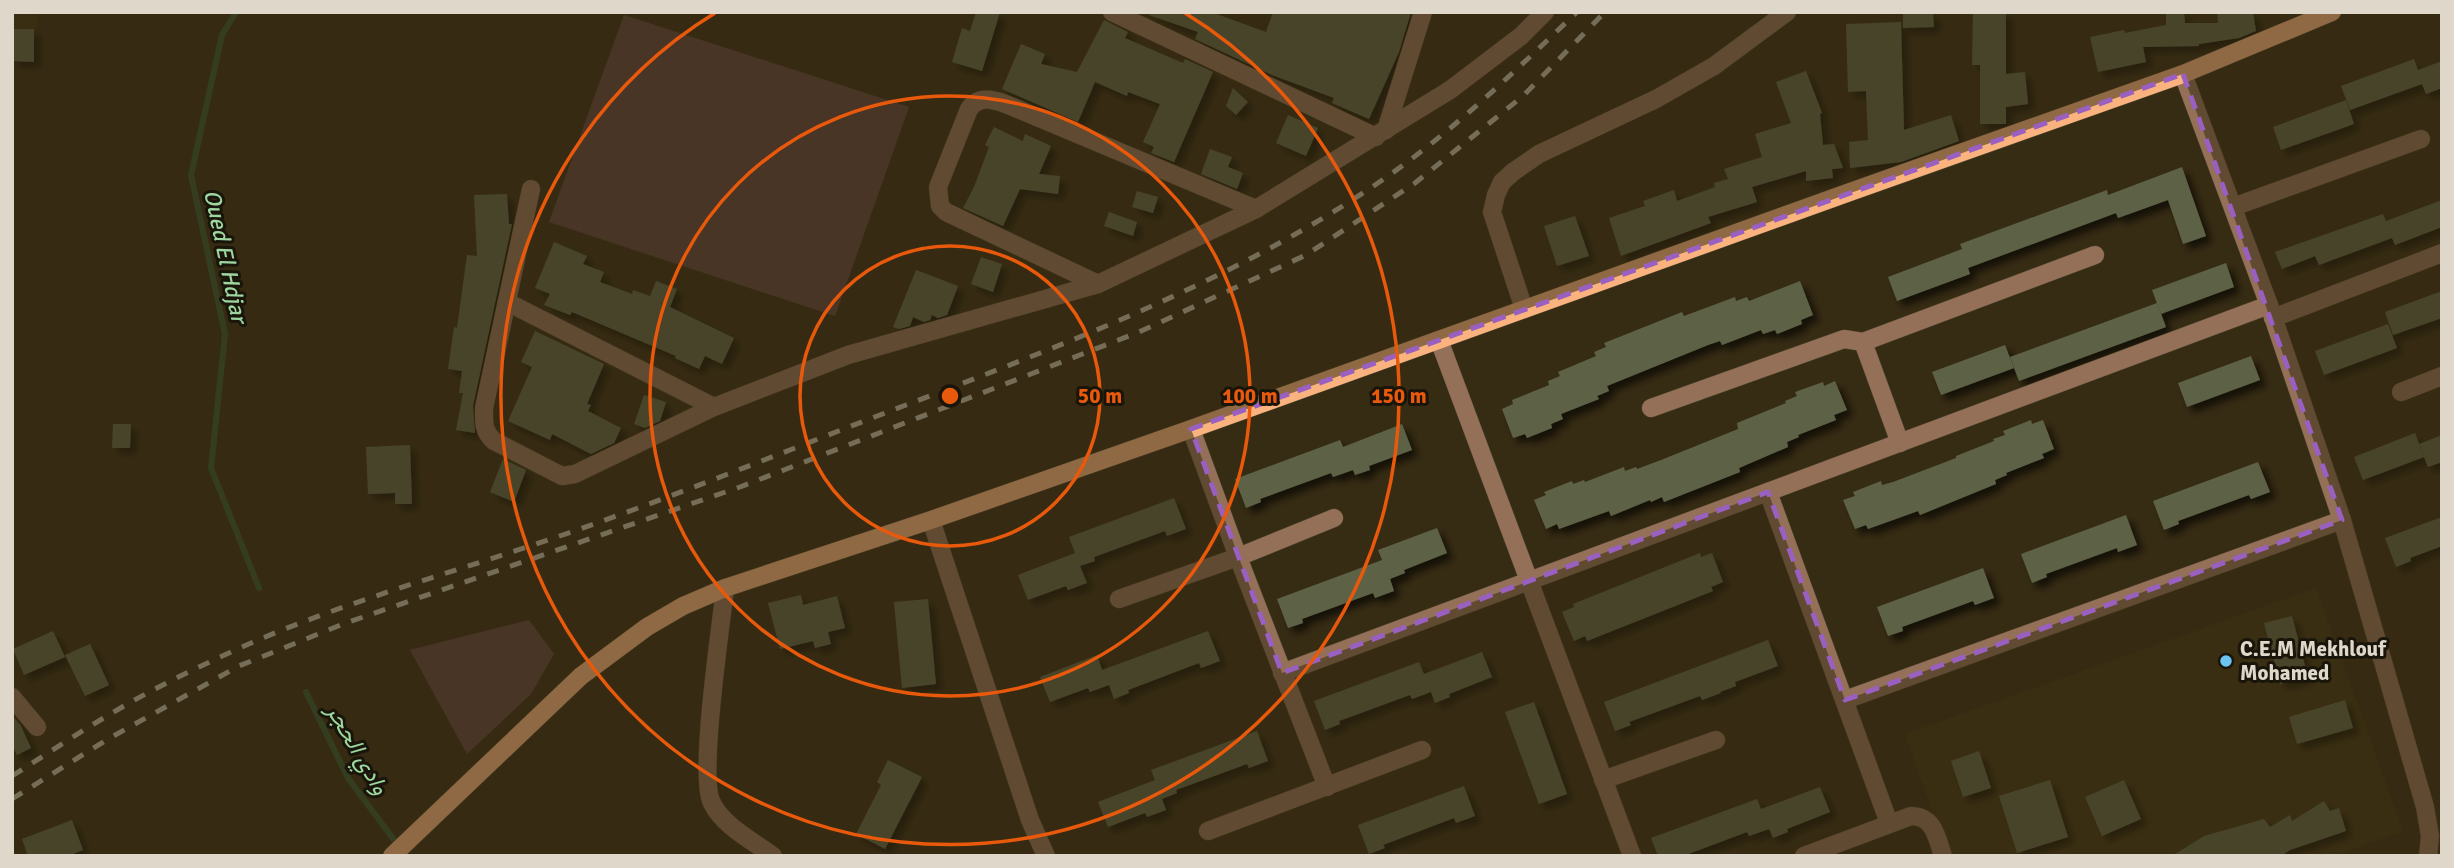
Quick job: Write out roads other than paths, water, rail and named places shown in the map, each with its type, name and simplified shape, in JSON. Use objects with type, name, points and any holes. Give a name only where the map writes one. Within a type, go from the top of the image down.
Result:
[{"type":"main road","points":[[391,856],[581,676],[647,627],[683,606],[725,588],[931,520],[1191,429],[2183,74],[2332,12]]},
{"type":"street","points":[[1112,12],[1381,134]]},
{"type":"street","points":[[1381,134],[1423,12]]},
{"type":"street","points":[[531,189],[484,408],[486,434],[494,441],[562,476],[575,474],[714,407],[848,355],[1098,284],[1256,209],[1381,134],[1486,65],[1545,12]]},
{"type":"street","points":[[1524,309],[1492,212],[1502,182],[1539,155],[1656,99],[1714,66],[1787,12]]},
{"type":"street","points":[[2183,74],[2271,312],[2342,520],[2425,807],[2430,836],[2428,856]]},
{"type":"street","points":[[1098,284],[946,212],[940,206],[938,187],[969,108],[975,102],[988,99],[1020,110],[1256,209]]},
{"type":"street","points":[[2232,207],[2421,139]]},
{"type":"street","points":[[1282,673],[1900,443],[2442,253]]},
{"type":"street","points":[[1651,408],[1844,339],[1863,342],[2095,255]]},
{"type":"street","points":[[507,302],[714,407]]},
{"type":"street","points":[[1439,340],[1632,856]]},
{"type":"street","points":[[1863,342],[1900,443]]},
{"type":"street","points":[[2402,392],[2442,376]]},
{"type":"street","points":[[1191,429],[1327,788]]},
{"type":"street","points":[[1768,492],[1889,823]]},
{"type":"street","points":[[1119,599],[1238,557],[1334,517]]},
{"type":"street","points":[[931,520],[1030,820],[1046,856]]},
{"type":"street","points":[[1845,700],[2342,520]]},
{"type":"street","points":[[725,588],[708,754],[709,797],[717,812],[773,856]]},
{"type":"street","points":[[12,697],[37,727]]},
{"type":"street","points":[[1603,780],[1716,740]]},
{"type":"street","points":[[1208,831],[1422,750]]},
{"type":"street","points":[[1804,856],[1911,816],[1925,818],[1936,833],[1943,856]]},
{"type":"waterway","name":"Oued El Hdjar","points":[[236,12],[222,35],[191,175],[225,334],[211,468],[259,588]]},
{"type":"waterway","name":"وادي الحجر","points":[[306,692],[348,778],[406,856]]},
{"type":"railway","points":[[12,776],[138,698],[251,643],[362,601],[551,539],[685,490],[1085,335],[1202,283],[1315,223],[1397,170],[1477,105],[1577,12]]},
{"type":"railway","points":[[12,799],[108,739],[239,666],[343,624],[740,487],[1139,332],[1306,255],[1415,183],[1523,96],[1605,12]]},
{"type":"place","name":"C.E.M Mekhlouf Mohamed","points":[[2226,661]]}]
